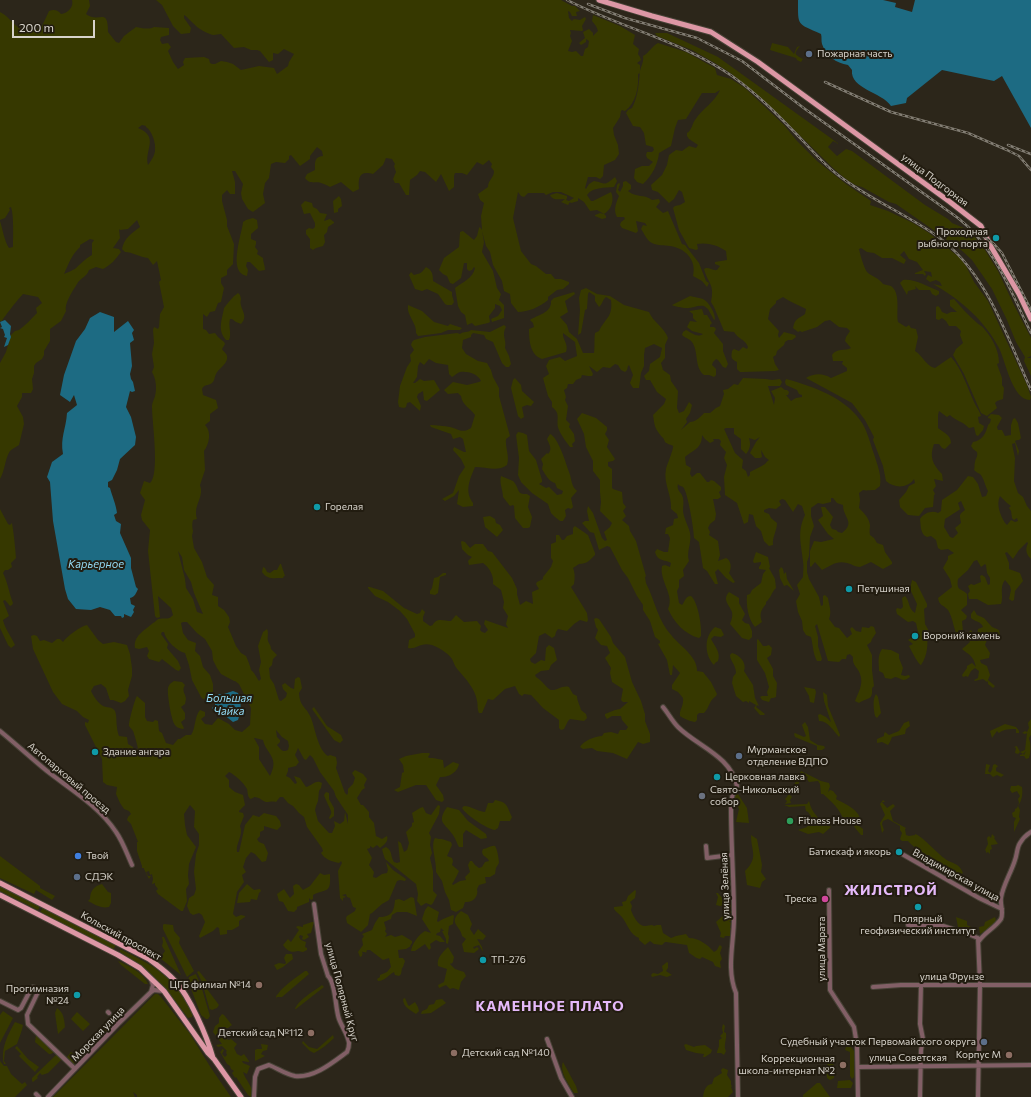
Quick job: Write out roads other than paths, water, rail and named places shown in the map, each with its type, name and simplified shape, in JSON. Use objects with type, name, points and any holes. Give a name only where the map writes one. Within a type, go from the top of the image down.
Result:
[{"type":"main road","name":"улица Подгорная","points":[[599,0],[711,32],[792,86],[981,226],[990,245],[1019,294],[1031,319]]},
{"type":"main road","name":"Кольский проспект","points":[[0,883],[149,960],[168,974],[183,991],[195,1013],[214,1059]]},
{"type":"main road","name":"Кольский проспект","points":[[0,894],[118,955],[140,968],[164,991],[241,1097]]},
{"type":"main road","points":[[118,955],[116,950],[124,947]]},
{"type":"main road","points":[[181,1015],[191,1022],[195,1018],[195,1013]]},
{"type":"street","name":"улица Зелёная","points":[[663,707],[678,727],[713,753],[730,768],[735,777],[737,786],[734,789],[731,800],[731,855],[734,918],[731,965],[732,983],[736,993],[738,1097]]},
{"type":"street","name":"Автопарковый проезд","points":[[0,731],[85,800],[106,819],[116,831],[132,865]]},
{"type":"street","points":[[979,941],[986,932],[996,926],[1002,918],[1000,902],[1001,896],[1013,867],[1019,843],[1031,832]]},
{"type":"street","points":[[706,846],[707,858],[731,855]]},
{"type":"street","name":"Владимирская улица","points":[[902,854],[979,898],[1002,909]]},
{"type":"street","name":"улица Марата","points":[[829,890],[830,990],[854,1027],[857,1040],[858,1097]]},
{"type":"street","name":"улица Полярный Круг","points":[[254,1097],[254,1077],[258,1069],[268,1065],[285,1073],[296,1076],[314,1073],[325,1068],[348,1049],[349,1044],[338,1015],[334,993],[321,954],[314,904]]},
{"type":"street","points":[[908,925],[940,925],[976,936],[979,941],[980,985],[978,1097]]},
{"type":"street","points":[[150,977],[153,985],[151,992],[159,990],[164,991]]},
{"type":"street","points":[[920,1097],[920,1066],[923,1039],[920,1024],[921,985]]},
{"type":"street","name":"улица Фрунзе","points":[[873,987],[921,985],[1031,985]]},
{"type":"street","points":[[0,1001],[18,1010],[21,1008],[31,988],[36,988],[38,992],[27,1015],[28,1024],[75,1069]]},
{"type":"street","name":"Морская улица","points":[[48,1097],[151,992]]},
{"type":"street","points":[[113,1017],[119,1023]]},
{"type":"street","points":[[547,1039],[562,1078],[572,1097]]},
{"type":"street","name":"улица Советская","points":[[858,1067],[1031,1065]]},
{"type":"water","points":[[798,0],[1031,0],[1031,128],[1002,76],[994,81],[942,70],[907,98],[906,103],[891,106],[887,101],[856,82],[852,70],[848,65],[839,63],[826,52],[822,44],[821,34],[803,26],[800,23],[798,15]]},
{"type":"water","name":"Карьерное","points":[[100,312],[114,317],[114,332],[128,321],[134,330],[132,333],[134,340],[130,343],[132,366],[130,374],[135,391],[130,391],[126,407],[131,417],[136,437],[135,445],[120,459],[112,480],[108,482],[108,487],[110,488],[117,513],[114,515],[116,521],[121,524],[120,533],[131,558],[131,568],[136,587],[138,589],[134,596],[130,598],[131,604],[135,606],[133,610],[134,612],[131,617],[124,614],[124,617],[122,618],[121,616],[115,616],[110,610],[100,607],[91,610],[76,609],[68,599],[53,521],[50,482],[47,477],[52,462],[63,454],[62,448],[67,413],[77,405],[74,395],[70,402],[60,395],[64,375],[76,341],[85,329],[90,318]]},
{"type":"water","points":[[5,320],[11,326],[11,337],[8,345],[4,347],[7,338],[4,337],[5,335],[3,329],[0,328],[2,327],[0,322]]},
{"type":"water","name":"Большая Чайка","points":[[233,691],[238,693],[241,706],[238,720],[233,722],[212,708],[215,705],[215,700],[218,694]]},
{"type":"railway","points":[[567,0],[609,19],[693,53],[732,76],[752,91],[770,108],[829,168],[862,192],[937,236],[954,251],[969,268],[982,287],[1004,327],[1031,390]]},
{"type":"railway","points":[[588,4],[625,18],[697,38],[742,61],[805,109],[958,218],[971,229],[992,256],[1009,286],[1031,333]]},
{"type":"railway","points":[[825,82],[891,112],[968,133],[1019,156],[1031,170]]},
{"type":"railway","points":[[1008,145],[1031,154]]},
{"type":"railway","points":[[978,232],[994,244],[1002,253],[1031,310]]},
{"type":"place","name":"Пожарная часть","points":[[809,54]]},
{"type":"place","name":"Проходная рыбного порта","points":[[996,238]]},
{"type":"place","name":"Горелая","points":[[317,507]]},
{"type":"place","name":"Петушиная","points":[[849,589]]},
{"type":"place","name":"Вороний камень","points":[[915,636]]},
{"type":"place","name":"Здание ангара","points":[[95,752]]},
{"type":"place","name":"Мурманское отделение ВДПО","points":[[739,756]]},
{"type":"place","name":"Церковная лавка","points":[[717,777]]},
{"type":"place","name":"Свято-Никольский собор","points":[[702,796]]},
{"type":"place","name":"Fitness House","points":[[790,821]]},
{"type":"place","name":"Батискаф и якорь","points":[[899,852]]},
{"type":"place","name":"Твой","points":[[78,856]]},
{"type":"place","name":"СДЭК","points":[[77,877]]},
{"type":"place","name":"Треска","points":[[825,899]]},
{"type":"place","name":"Полярный геофизический институт","points":[[918,907]]},
{"type":"place","name":"ТП-276","points":[[483,960]]},
{"type":"place","name":"ЦГБ филиал №14","points":[[259,985]]},
{"type":"place","name":"Прогимназия №24","points":[[77,995]]},
{"type":"place","name":"Детский сад №112","points":[[311,1033]]},
{"type":"place","name":"Судебный участок Первомайского округа","points":[[984,1042]]},
{"type":"place","name":"Детский сад №140","points":[[454,1053]]},
{"type":"place","name":"Корпус M","points":[[1009,1055]]},
{"type":"place","name":"Коррекционная школа-интернат №2","points":[[843,1065]]},
{"type":"district","name":"ЖИЛСТРОЙ","points":[[891,890]]},
{"type":"district","name":"КАМЕННОЕ ПЛАТО","points":[[550,1006]]}]
